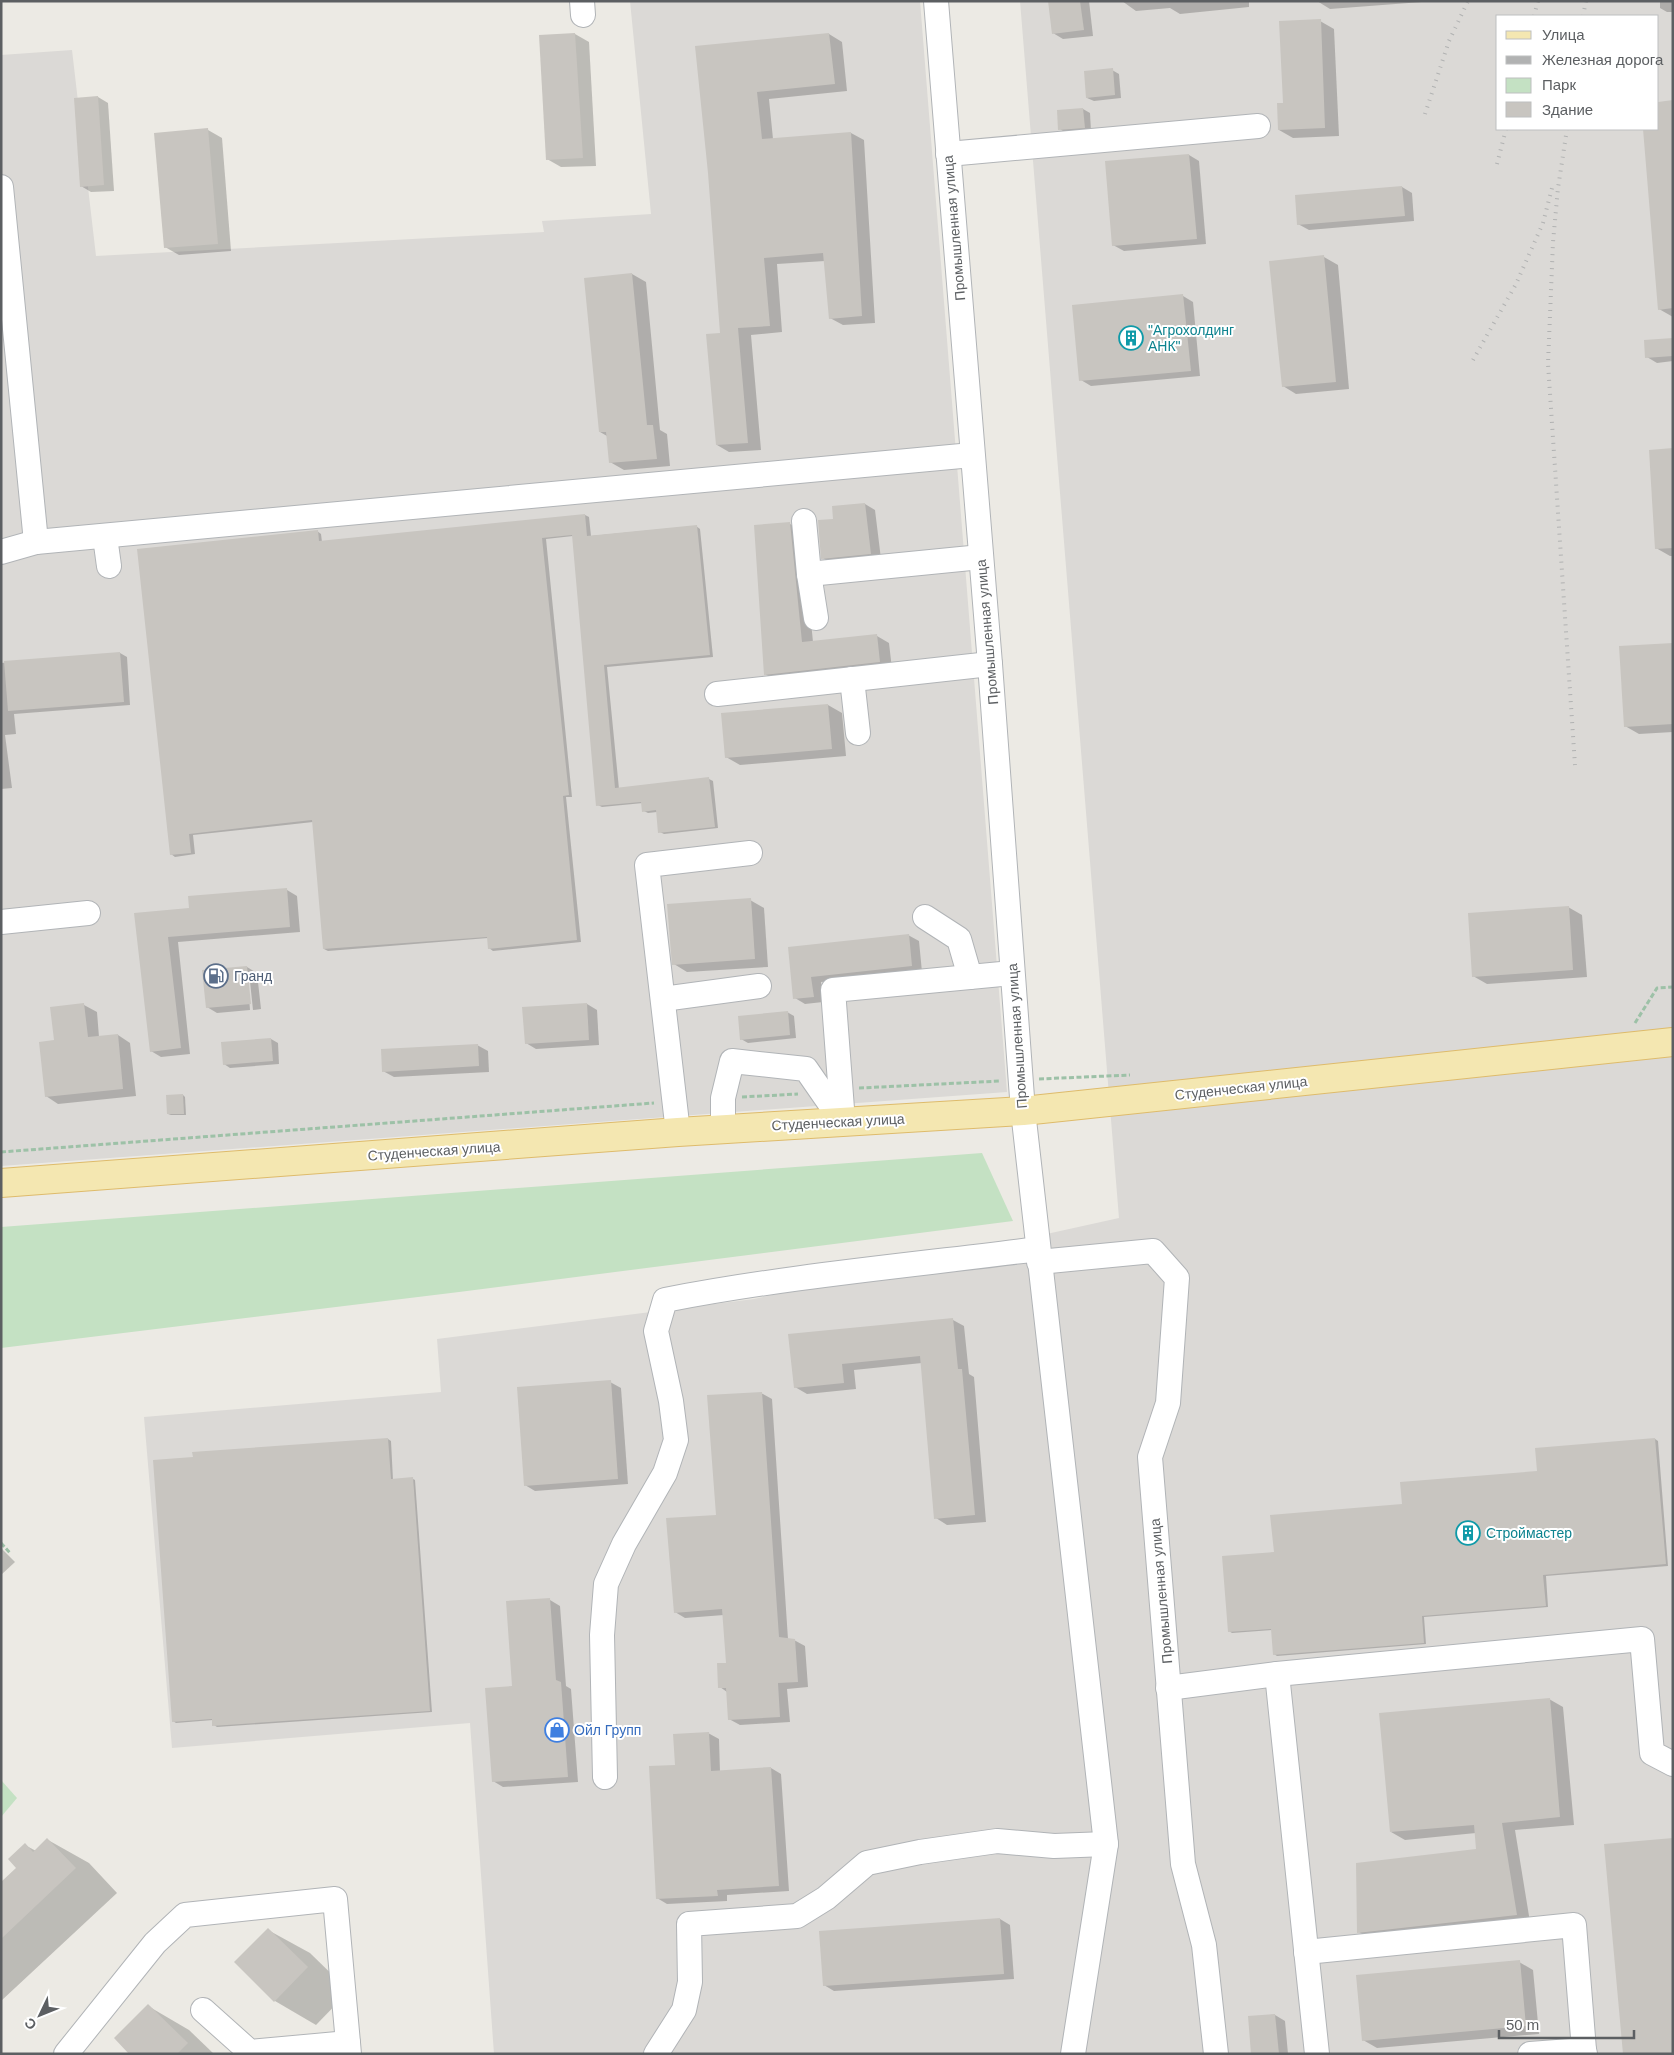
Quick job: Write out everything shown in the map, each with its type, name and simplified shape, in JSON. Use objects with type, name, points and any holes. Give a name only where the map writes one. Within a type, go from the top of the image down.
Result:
[{"type":"main road","name":"Студенческая улица","points":[[1,1183],[678,1132],[1022,1111],[1673,1042]]},
{"type":"street","name":"Промышленная улица","points":[[936,1],[990,664],[1022,1111],[1106,1844],[1073,2054]]},
{"type":"street","points":[[948,154],[1258,126]]},
{"type":"street","points":[[1,187],[36,542]]},
{"type":"street","points":[[1,552],[36,542],[972,455]]},
{"type":"street","points":[[804,521],[809,574],[816,618]]},
{"type":"street","points":[[105,537],[109,566]]},
{"type":"street","points":[[809,574],[980,557]]},
{"type":"street","points":[[717,694],[990,664]]},
{"type":"street","points":[[852,679],[858,733]]},
{"type":"street","points":[[678,1132],[647,865],[750,853]]},
{"type":"street","points":[[1,922],[88,913]]},
{"type":"street","points":[[925,917],[959,939],[970,977]]},
{"type":"street","points":[[843,1122],[833,990],[1012,973]]},
{"type":"street","points":[[662,999],[759,986]]},
{"type":"street","points":[[723,1129],[724,1098],[732,1062],[806,1069],[843,1122]]},
{"type":"street","name":"Промышленная улица","points":[[1038,1256],[1153,1251],[1177,1278],[1168,1403],[1150,1456],[1183,1864],[1204,1945],[1216,2054]]},
{"type":"street","points":[[606,1777],[602,1635],[606,1584],[624,1544],[666,1474],[676,1440],[672,1401],[656,1331],[665,1300],[803,1278],[1038,1256]]},
{"type":"street","points":[[1168,1688],[1277,1674],[1642,1639],[1652,1753],[1673,1764]]},
{"type":"street","points":[[1277,1674],[1317,2054]]},
{"type":"street","points":[[656,2054],[684,2010],[690,1982],[689,1924],[797,1916],[826,1898],[867,1863],[920,1852],[997,1841],[1054,1846],[1106,1844]]},
{"type":"street","points":[[66,2054],[155,1943],[185,1916],[335,1899],[348,2048],[250,2053],[203,2010]]},
{"type":"street","points":[[1306,1952],[1574,1925],[1585,2052],[1530,2054]]},
{"type":"path","points":[[1,1543],[10,1553]]},
{"type":"shaded area","points":[[630,1],[920,1],[1007,1092],[1,1166],[1,55],[72,50],[96,256],[544,232],[542,221],[651,214]]},
{"type":"shaded area","points":[[1020,1],[1673,1],[1673,2054],[494,2054],[470,1723],[172,1748],[144,1417],[441,1392],[437,1339],[754,1299],[1119,1218]]},
{"type":"green space","points":[[982,1153],[1013,1221],[1,1348],[1,1227]]},
{"type":"green space","points":[[1,1780],[17,1798],[1,1817]]},
{"type":"building","points":[[1048,1],[1080,1],[1084,30],[1052,34]]},
{"type":"building","points":[[1321,19],[1325,128],[1278,130],[1277,103],[1283,103],[1279,21]]},
{"type":"building","points":[[575,33],[583,158],[546,160],[539,35]]},
{"type":"building","points":[[829,33],[835,84],[757,92],[762,139],[851,132],[862,316],[829,319],[823,253],[764,258],[770,326],[738,328],[748,443],[716,445],[706,334],[720,333],[708,173],[695,46]]},
{"type":"building","points":[[1113,68],[1115,95],[1086,98],[1084,71]]},
{"type":"building","points":[[98,96],[104,185],[80,187],[74,98]]},
{"type":"building","points":[[1673,100],[1673,308],[1658,310],[1643,130],[1659,130],[1659,102]]},
{"type":"building","points":[[1083,108],[1085,128],[1058,130],[1057,110]]},
{"type":"building","points":[[208,128],[218,244],[164,248],[154,133]]},
{"type":"building","points":[[1189,154],[1197,239],[1112,246],[1105,161]]},
{"type":"building","points":[[1402,186],[1405,216],[1297,225],[1295,195]]},
{"type":"building","points":[[1324,255],[1336,382],[1282,387],[1269,261]]},
{"type":"building","points":[[632,273],[647,425],[653,425],[657,459],[609,463],[606,432],[599,432],[584,278]]},
{"type":"building","name":"\"Агрохолдинг АНК\"","points":[[1183,294],[1191,371],[1079,381],[1072,305]]},
{"type":"building","points":[[1673,338],[1673,356],[1645,358],[1644,340]]},
{"type":"building","points":[[1673,448],[1673,548],[1655,549],[1649,450]]},
{"type":"building","points":[[865,503],[871,554],[821,559],[818,520],[833,519],[832,506]]},
{"type":"building","points":[[585,514],[587,536],[697,525],[710,655],[604,665],[615,788],[709,777],[715,827],[658,833],[656,810],[642,812],[641,802],[596,806],[572,535],[542,538],[569,795],[563,796],[577,940],[488,949],[487,937],[323,949],[312,820],[189,834],[191,853],[170,855],[137,549],[318,530],[319,541]]},
{"type":"building","points":[[790,522],[802,642],[877,634],[880,662],[764,675],[754,525]]},
{"type":"building","points":[[1673,643],[1673,724],[1624,727],[1619,646]]},
{"type":"building","points":[[120,652],[124,702],[8,711],[4,661]]},
{"type":"building","points":[[828,704],[832,749],[725,758],[721,713]]},
{"type":"building","points":[[287,888],[290,927],[168,937],[181,1048],[150,1052],[134,913],[189,908],[188,896]]},
{"type":"building","points":[[751,898],[755,959],[672,965],[667,904]]},
{"type":"building","points":[[1569,906],[1573,970],[1472,977],[1468,913]]},
{"type":"building","points":[[909,934],[912,966],[811,977],[814,997],[793,999],[788,947]]},
{"type":"building","points":[[247,966],[251,1004],[206,1008],[202,970]]},
{"type":"building","points":[[84,1003],[88,1037],[118,1034],[123,1089],[45,1097],[39,1042],[54,1040],[50,1007]]},
{"type":"building","points":[[587,1003],[589,1040],[525,1044],[522,1007]]},
{"type":"building","points":[[788,1011],[790,1035],[740,1040],[738,1016]]},
{"type":"building","points":[[271,1038],[273,1061],[223,1065],[221,1042]]},
{"type":"building","points":[[478,1044],[479,1066],[382,1072],[381,1049]]},
{"type":"building","points":[[183,1094],[184,1114],[167,1114],[166,1095]]},
{"type":"building","points":[[953,1318],[958,1369],[962,1369],[975,1515],[934,1519],[920,1356],[842,1364],[844,1383],[794,1388],[788,1334]]},
{"type":"building","points":[[611,1380],[618,1479],[524,1486],[517,1387]]},
{"type":"building","points":[[762,1392],[779,1637],[795,1639],[798,1682],[778,1683],[780,1717],[728,1720],[726,1688],[718,1688],[717,1663],[726,1663],[722,1609],[674,1613],[666,1518],[716,1515],[707,1395]]},
{"type":"building","points":[[388,1438],[391,1479],[413,1477],[430,1711],[212,1726],[212,1719],[172,1722],[153,1460],[193,1457],[192,1452]]},
{"type":"building","name":"Строймастер","points":[[1655,1438],[1666,1564],[1543,1575],[1546,1606],[1422,1616],[1424,1643],[1273,1655],[1271,1629],[1228,1632],[1222,1556],[1274,1552],[1270,1515],[1402,1504],[1400,1482],[1537,1471],[1535,1448]]},
{"type":"building","points":[[550,1598],[556,1680],[561,1682],[568,1777],[492,1782],[485,1688],[512,1686],[506,1601]]},
{"type":"building","points":[[1550,1698],[1560,1817],[1502,1823],[1517,1915],[1357,1933],[1356,1863],[1476,1849],[1474,1825],[1390,1832],[1379,1713]]},
{"type":"building","points":[[709,1732],[711,1771],[771,1767],[779,1886],[717,1890],[718,1896],[656,1899],[649,1766],[675,1765],[673,1734]]},
{"type":"building","points":[[47,1838],[76,1868],[1,1939],[1,1882],[16,1868],[8,1859],[25,1843],[33,1852]]},
{"type":"building","points":[[1673,1838],[1673,2054],[1623,2054],[1604,1844]]},
{"type":"building","points":[[1000,1918],[1004,1974],[823,1986],[819,1931]]},
{"type":"building","points":[[268,1928],[308,1967],[274,2002],[234,1962]]},
{"type":"building","points":[[1520,1960],[1526,2026],[1362,2041],[1356,1975]]},
{"type":"building","points":[[148,2004],[188,2043],[177,2054],[129,2054],[114,2038]]},
{"type":"building","points":[[1275,2014],[1279,2054],[1251,2054],[1248,2016]]},
{"type":"railway","points":[[1425,114],[1449,41],[1468,1]]},
{"type":"railway","points":[[1534,15],[1538,1]]},
{"type":"railway","points":[[1583,15],[1586,1]]},
{"type":"railway","points":[[1497,164],[1506,130]]},
{"type":"railway","points":[[1567,130],[1558,188],[1553,242],[1548,364],[1575,765]]},
{"type":"railway","points":[[1473,360],[1516,284],[1543,223],[1552,188]]},
{"type":"place","name":"\"Агрохолдинг АНК\"","points":[[1131,338]]},
{"type":"place","name":"Гранд","points":[[216,976]]},
{"type":"place","name":"Строймастер","points":[[1468,1533]]},
{"type":"place","name":"Ойл Групп","points":[[557,1730]]}]
